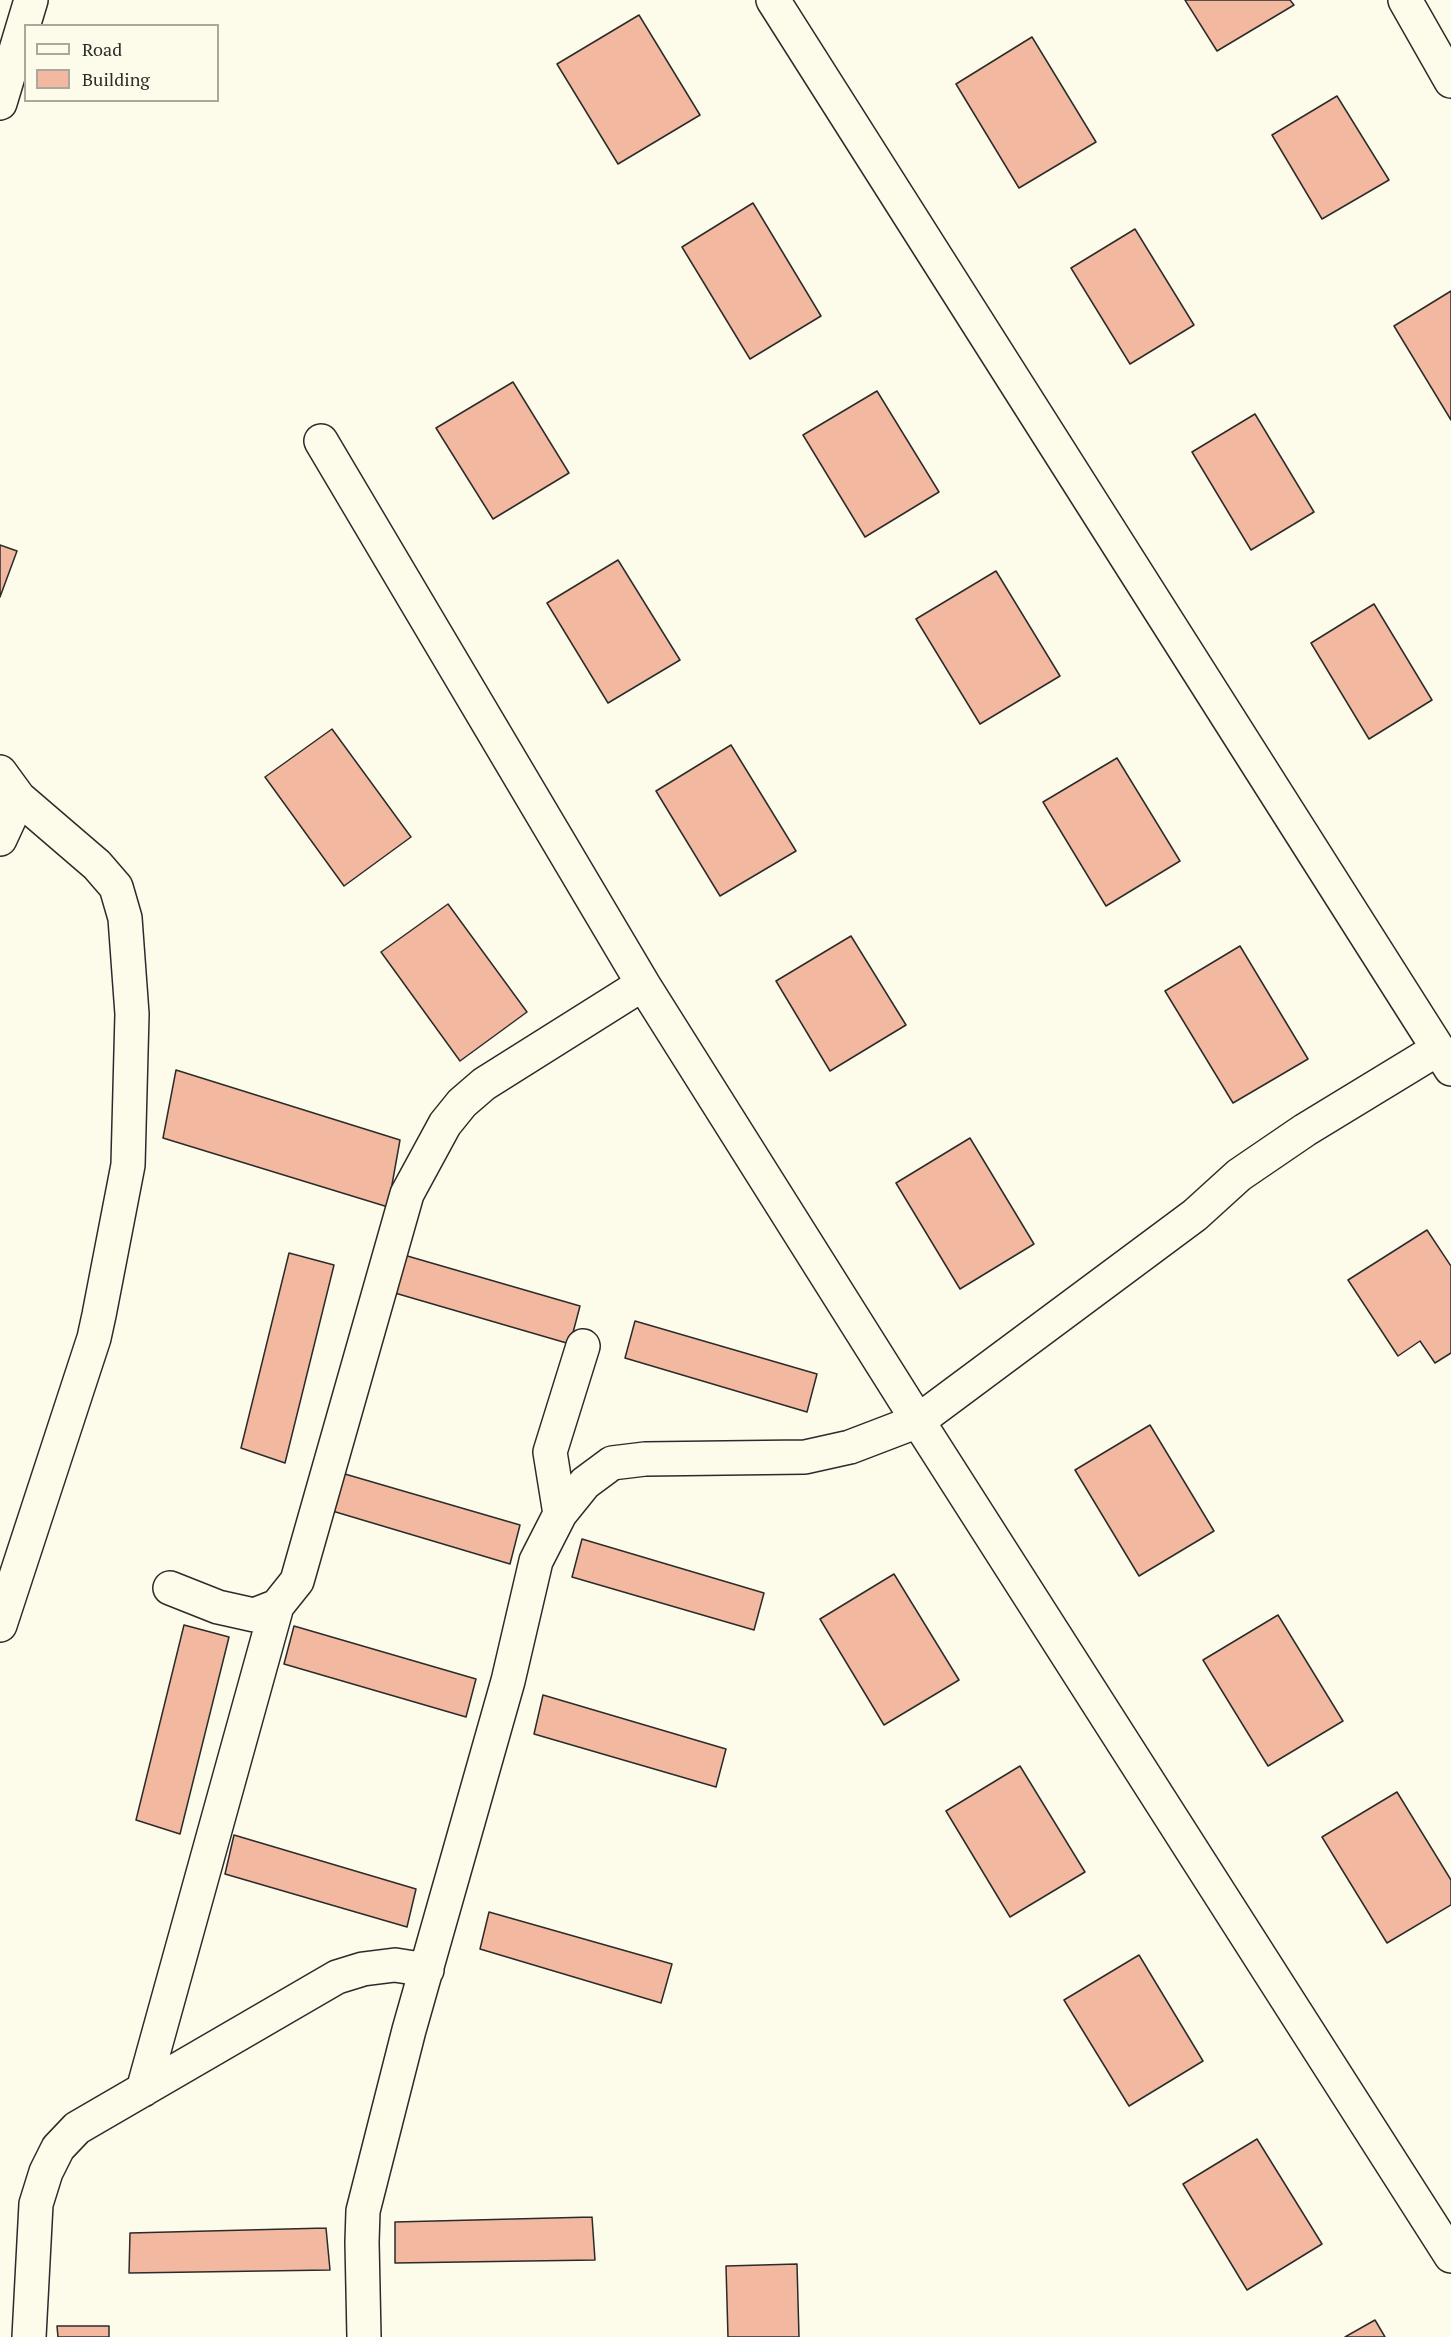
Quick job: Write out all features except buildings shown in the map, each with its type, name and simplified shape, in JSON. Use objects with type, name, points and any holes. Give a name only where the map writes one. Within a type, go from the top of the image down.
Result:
[{"type":"street","points":[[0,103],[31,0]]},
{"type":"street","points":[[364,2337],[363,2211],[406,2042],[508,1680],[536,1561],[560,1514],[585,1483],[612,1463],[645,1459],[806,1457],[850,1447],[918,1421],[1195,1215],[1239,1175],[1305,1130],[1445,1059],[773,0]]},
{"type":"street","points":[[1405,0],[1451,81]]},
{"type":"street","points":[[321,441],[643,984],[918,1421],[1451,2256]]},
{"type":"street","points":[[0,839],[9,785]]},
{"type":"street","points":[[0,1625],[94,1338],[128,1165],[132,1059],[132,1014],[125,918],[116,887],[97,865],[9,785]]},
{"type":"street","points":[[143,2090],[277,1606],[297,1581],[406,1194],[445,1124],[462,1103],[484,1084],[643,984]]},
{"type":"street","points":[[560,1514],[550,1452],[583,1346]]},
{"type":"street","points":[[170,1588],[218,1607],[254,1615],[277,1606]]},
{"type":"street","points":[[28,2337],[36,2204],[46,2172],[58,2148],[77,2128],[337,1977],[395,1965],[427,1970]]}]
